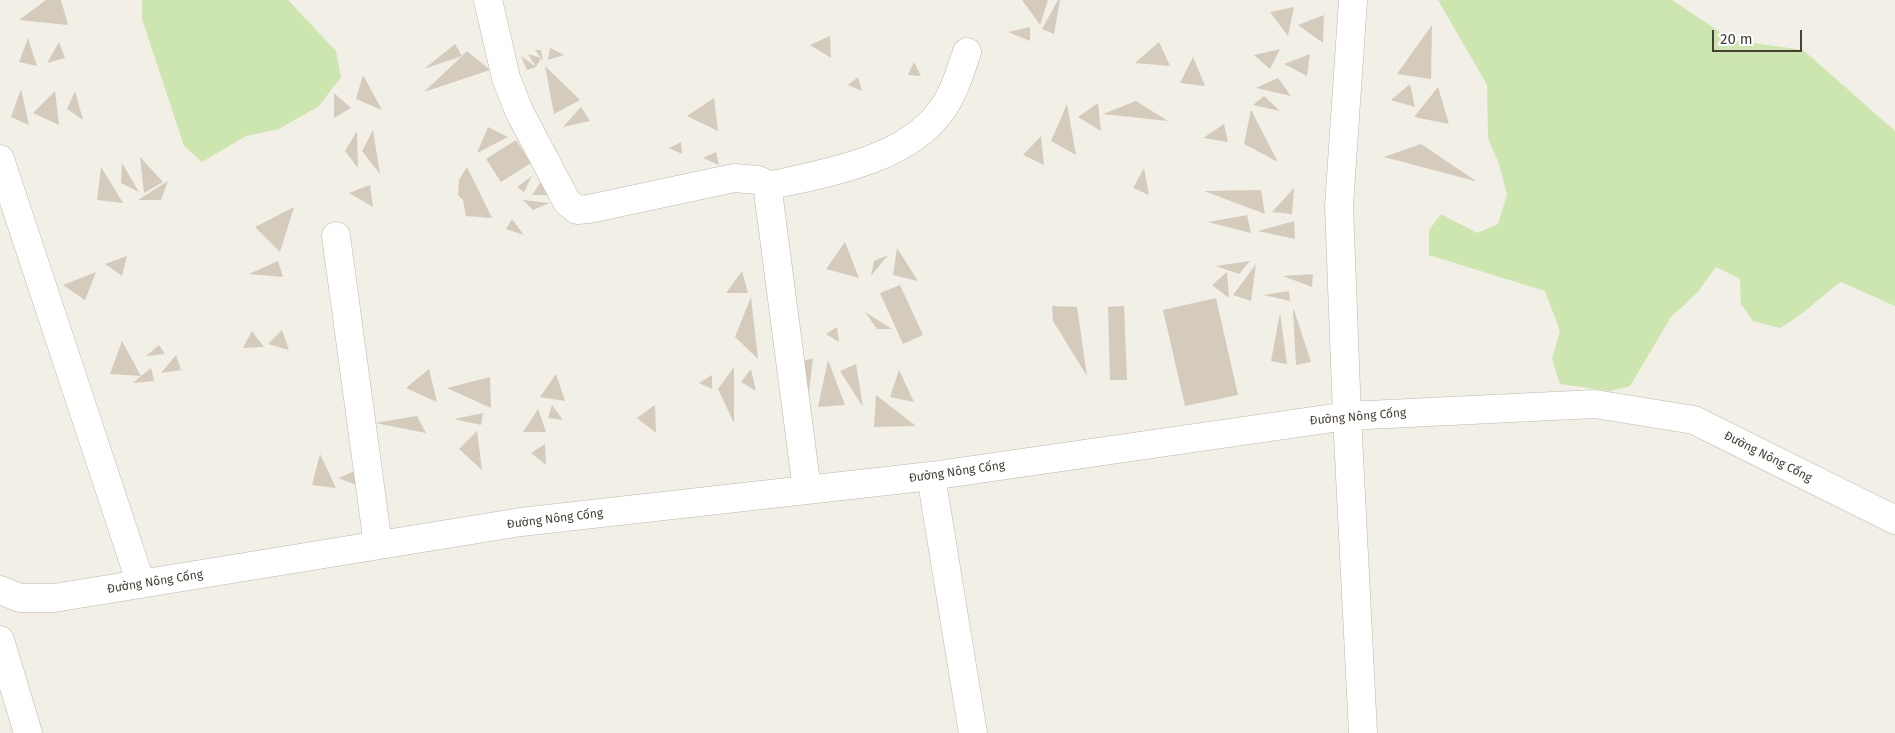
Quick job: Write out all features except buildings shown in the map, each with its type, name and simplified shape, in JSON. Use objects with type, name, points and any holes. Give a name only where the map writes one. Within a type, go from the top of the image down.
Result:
[{"type":"street","points":[[488,0],[506,78],[519,111],[567,202],[573,207],[589,209],[734,178],[762,181],[768,186],[807,490]]},
{"type":"street","points":[[1353,0],[1340,206],[1347,416],[1363,733]]},
{"type":"street","points":[[768,186],[852,165],[876,157],[922,133],[941,112],[950,98],[967,52]]},
{"type":"street","points":[[0,159],[141,584]]},
{"type":"street","points":[[336,236],[378,545]]},
{"type":"street","name":"Đường Nông Cống","points":[[0,590],[20,598],[54,598],[521,522],[931,476],[1347,416],[1595,404],[1694,420],[1895,520]]},
{"type":"street","points":[[931,476],[973,733]]},
{"type":"street","points":[[0,640],[28,733]]},
{"type":"green space","points":[[142,0],[288,0],[336,51],[341,77],[319,106],[279,129],[246,136],[202,162],[184,146],[142,19]]},
{"type":"green space","points":[[1438,0],[1672,0],[1732,40],[1803,50],[1895,131],[1895,306],[1841,282],[1796,318],[1780,328],[1753,321],[1741,304],[1740,279],[1716,267],[1697,293],[1671,317],[1630,386],[1609,391],[1560,384],[1552,359],[1560,331],[1545,291],[1429,255],[1429,230],[1441,214],[1477,233],[1498,224],[1507,195],[1499,164],[1488,138],[1487,85]]}]
